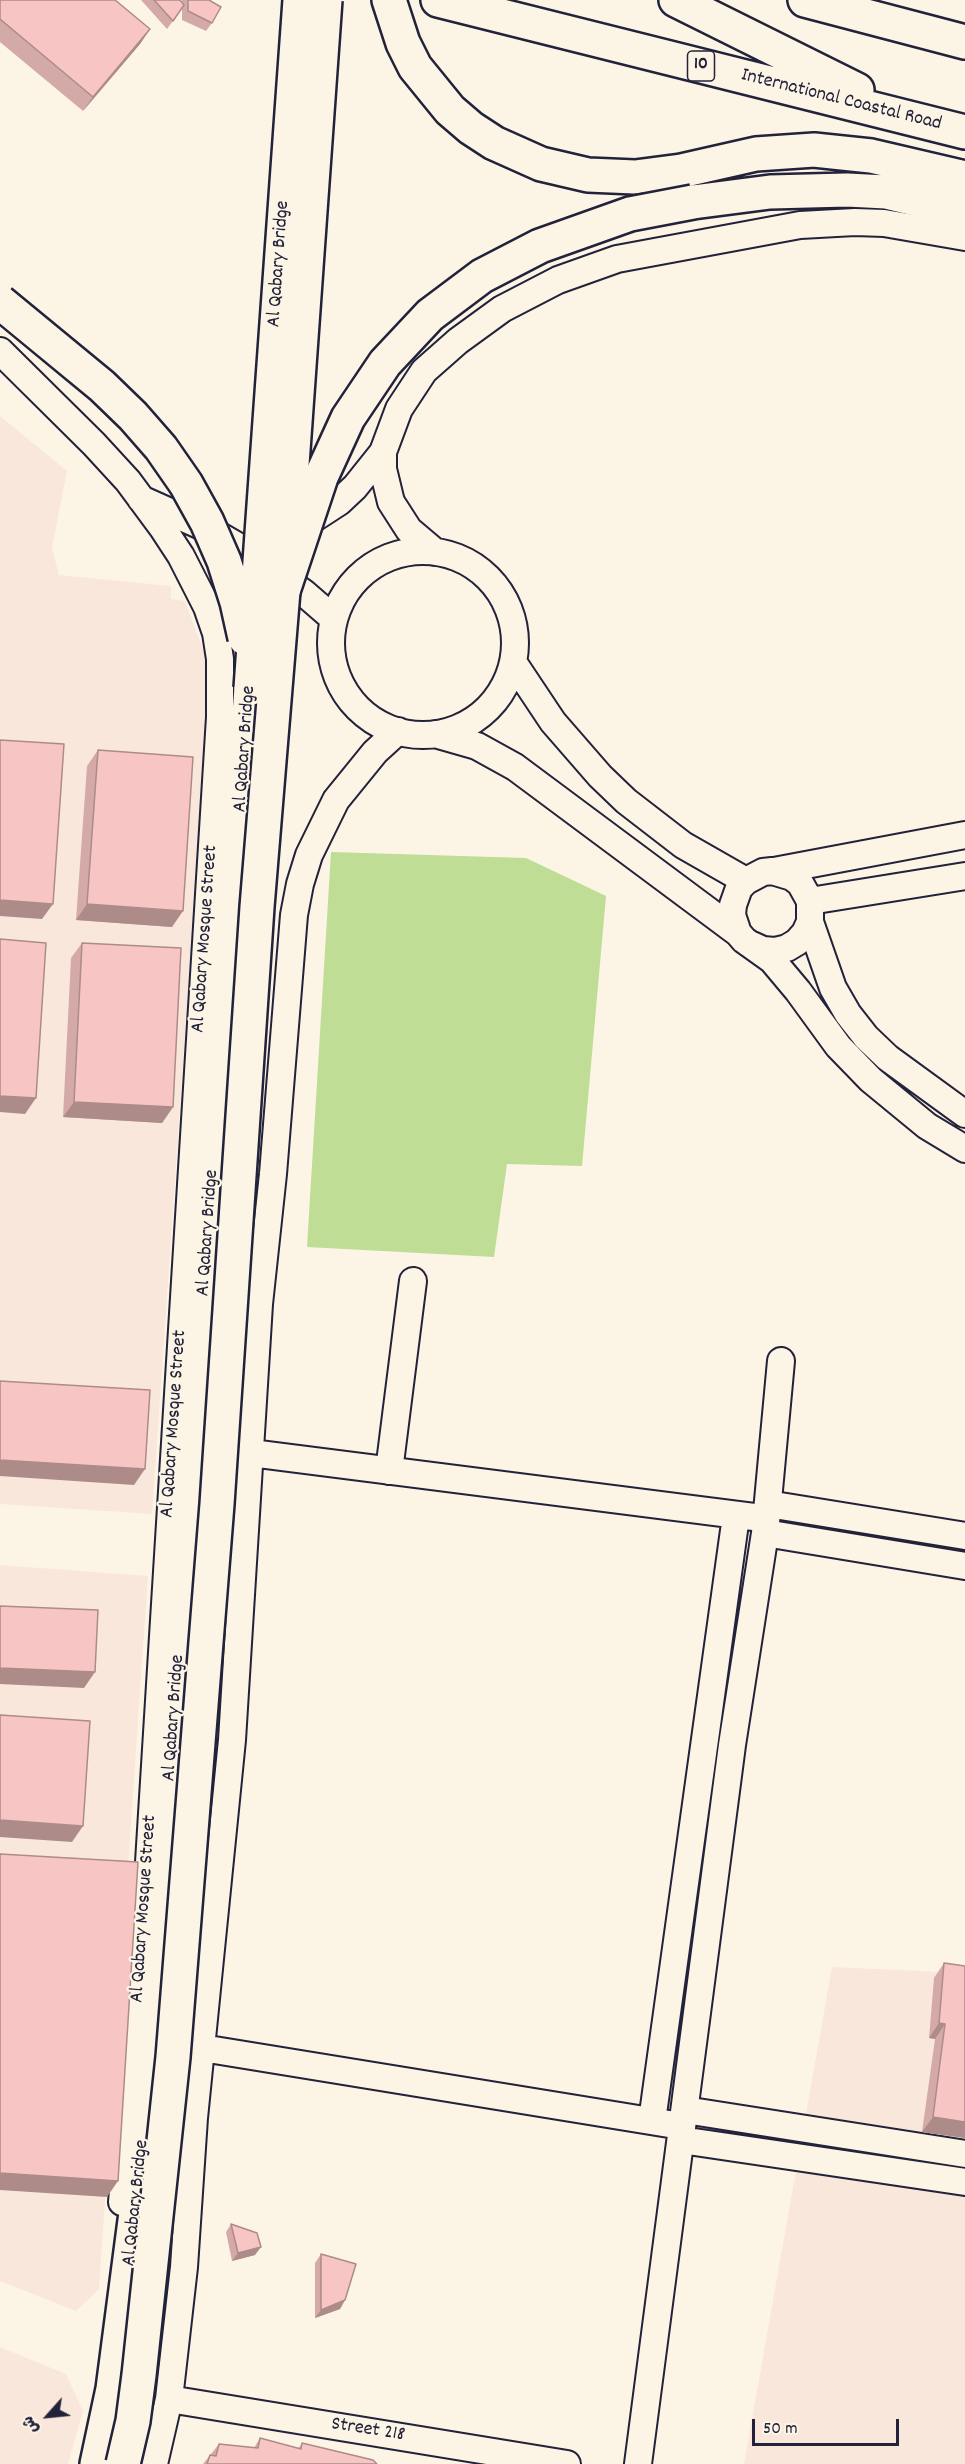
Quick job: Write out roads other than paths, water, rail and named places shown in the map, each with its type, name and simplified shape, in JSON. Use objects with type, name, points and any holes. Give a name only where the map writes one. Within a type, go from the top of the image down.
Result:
[{"type":"main road","name":"Al Qabary Bridge","points":[[97,2464],[108,2421],[123,2325],[144,2144],[300,0]]},
{"type":"main road","name":"Al Qabary Bridge","points":[[123,2464],[140,2375],[173,2057],[217,1504],[256,919],[283,591],[325,0]]},
{"type":"main road","points":[[389,0],[403,43],[415,67],[431,90],[464,122],[494,143],[541,164],[588,175],[635,177],[681,171],[756,154],[814,150],[871,156],[965,178]]},
{"type":"main road","name":"International Coastal Road","points":[[438,0],[965,132]]},
{"type":"main road","points":[[676,0],[912,117]]},
{"type":"main road","points":[[805,0],[965,42]]},
{"type":"main road","points":[[283,591],[321,477],[348,418],[385,363],[430,315],[482,276],[540,246],[579,230],[630,214],[693,202],[770,192],[847,190],[886,192],[965,211]]},
{"type":"main road","points":[[0,302],[102,386],[133,416],[161,448],[186,484],[207,522],[231,582],[246,645],[251,688]]},
{"type":"street","points":[[239,548],[282,536],[321,515],[355,487],[383,452],[390,430],[411,390],[440,355],[502,309],[587,268],[648,252],[818,223],[884,223],[965,237]]},
{"type":"street","name":"Al Qabary Mosque Street","points":[[0,351],[60,407],[141,498],[181,556],[207,607],[216,633],[220,659],[221,695],[143,1959],[125,2174],[106,2351],[84,2464]]},
{"type":"street","points":[[383,452],[385,486],[391,502],[409,530],[435,552]]},
{"type":"street","points":[[141,498],[199,525],[239,548],[288,581],[334,619]]},
{"type":"street","points":[[416,551],[435,552],[453,556],[486,575],[507,606],[513,624],[515,643],[513,662],[507,680],[498,696],[485,711],[470,722],[453,730],[416,735],[398,731],[366,715],[343,688],[332,654],[334,619],[351,585],[380,561],[397,554],[416,551]]},
{"type":"street","points":[[513,662],[553,722],[576,750],[620,795],[683,845],[746,881]]},
{"type":"street","points":[[154,2464],[169,2399],[184,2267],[231,1740],[259,1305],[273,1174],[291,944],[300,884],[321,826],[336,800],[368,759],[398,731]]},
{"type":"street","points":[[435,734],[477,746],[515,767],[772,960],[838,1046],[871,1080],[927,1126],[965,1149]]},
{"type":"street","points":[[810,911],[805,933],[797,942],[775,951],[764,950],[745,939],[732,915],[739,888],[746,881],[763,872],[965,835]]},
{"type":"street","points":[[772,871],[792,877],[800,883],[833,988],[848,1014],[866,1037],[888,1058],[965,1114]]},
{"type":"street","points":[[810,911],[965,876]]},
{"type":"street","points":[[389,1471],[413,1281]]},
{"type":"street","points":[[638,2464],[732,1745],[766,1518],[781,1361]]},
{"type":"street","points":[[250,1453],[736,1516],[965,1536]]},
{"type":"street","points":[[652,2121],[736,1516]]},
{"type":"street","points":[[766,1518],[965,1566]]},
{"type":"street","points":[[202,2048],[652,2121],[965,2154]]},
{"type":"street","points":[[683,2125],[965,2182]]},
{"type":"street","name":"Street 218","points":[[169,2399],[567,2464]]}]
